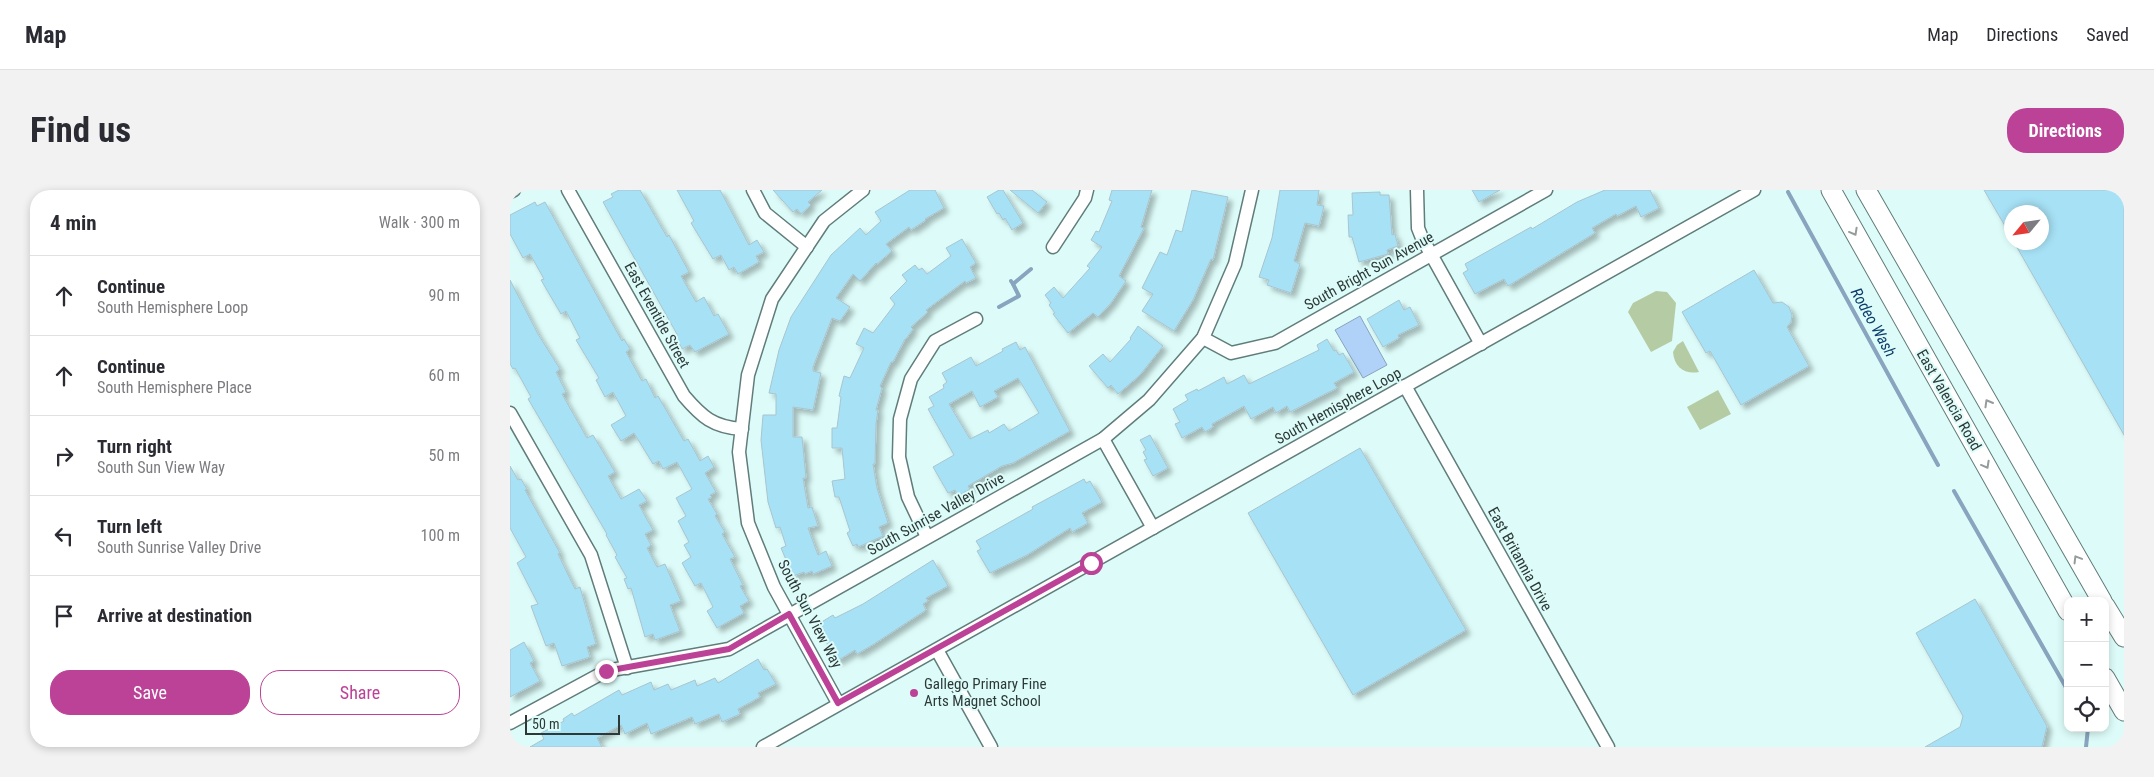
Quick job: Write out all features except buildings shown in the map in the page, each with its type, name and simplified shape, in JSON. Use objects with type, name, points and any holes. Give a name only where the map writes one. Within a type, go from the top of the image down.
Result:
[{"type":"main road","name":"East Valencia Road","points":[[1831,190],[2064,604]]},
{"type":"main road","points":[[1866,190],[2100,597]]},
{"type":"main road","points":[[2109,613],[2124,637]]},
{"type":"main road","points":[[2109,685],[2124,711]]},
{"type":"street","points":[[510,192],[514,190]]},
{"type":"street","name":"East Eventide Street","points":[[568,190],[684,396],[699,414],[711,423],[742,429]]},
{"type":"street","points":[[753,190],[766,213],[807,247]]},
{"type":"street","name":"South Sun View Way","points":[[838,703],[774,587],[748,523],[739,452],[748,375],[772,299],[824,221],[863,190]]},
{"type":"street","points":[[1053,247],[1085,198],[1087,190]]},
{"type":"street","name":"South Sunrise Valley Drive","points":[[510,723],[606,671],[729,649],[1102,439],[1149,400],[1203,338],[1235,264],[1252,190]]},
{"type":"street","points":[[1417,190],[1418,228],[1481,344]]},
{"type":"street","name":"South Bright Sun Avenue","points":[[1203,338],[1231,353],[1275,343],[1546,190]]},
{"type":"street","name":"South Hemisphere Loop","points":[[763,747],[838,703],[937,650],[1754,190]]},
{"type":"street","points":[[927,537],[906,489],[899,457],[900,420],[911,379],[935,342],[976,319]]},
{"type":"street","name":"East Britannia Drive","points":[[1405,386],[1608,747]]},
{"type":"street","points":[[510,413],[591,555],[627,668]]},
{"type":"street","points":[[1102,439],[1153,528]]},
{"type":"street","points":[[937,650],[991,747]]},
{"type":"green space","points":[[1656,291],[1667,292],[1676,303],[1672,341],[1651,352],[1628,312],[1633,303]]},
{"type":"green space","points":[[1683,341],[1699,372],[1685,371],[1678,366],[1673,352],[1677,345]]},
{"type":"green space","points":[[1718,390],[1731,414],[1700,430],[1687,407]]},
{"type":"water","points":[[1360,316],[1387,365],[1363,378],[1335,330]]},
{"type":"waterway","name":"Rodeo Wash","points":[[1788,192],[1938,465]]},
{"type":"waterway","points":[[1011,281],[1013,284],[1031,269]]},
{"type":"waterway","points":[[999,307],[1019,296],[1013,284]]},
{"type":"waterway","name":"Rodeo Wash","points":[[1954,491],[2066,687]]},
{"type":"waterway","name":"Rodeo Wash","points":[[2086,747],[2088,732]]},
{"type":"place","name":"Gallego Primary Fine Arts Magnet School","points":[[914,693]]},
{"type":"route","points":[[606,671],[729,649],[789,614],[838,703],[937,650],[1091,563]]}]
